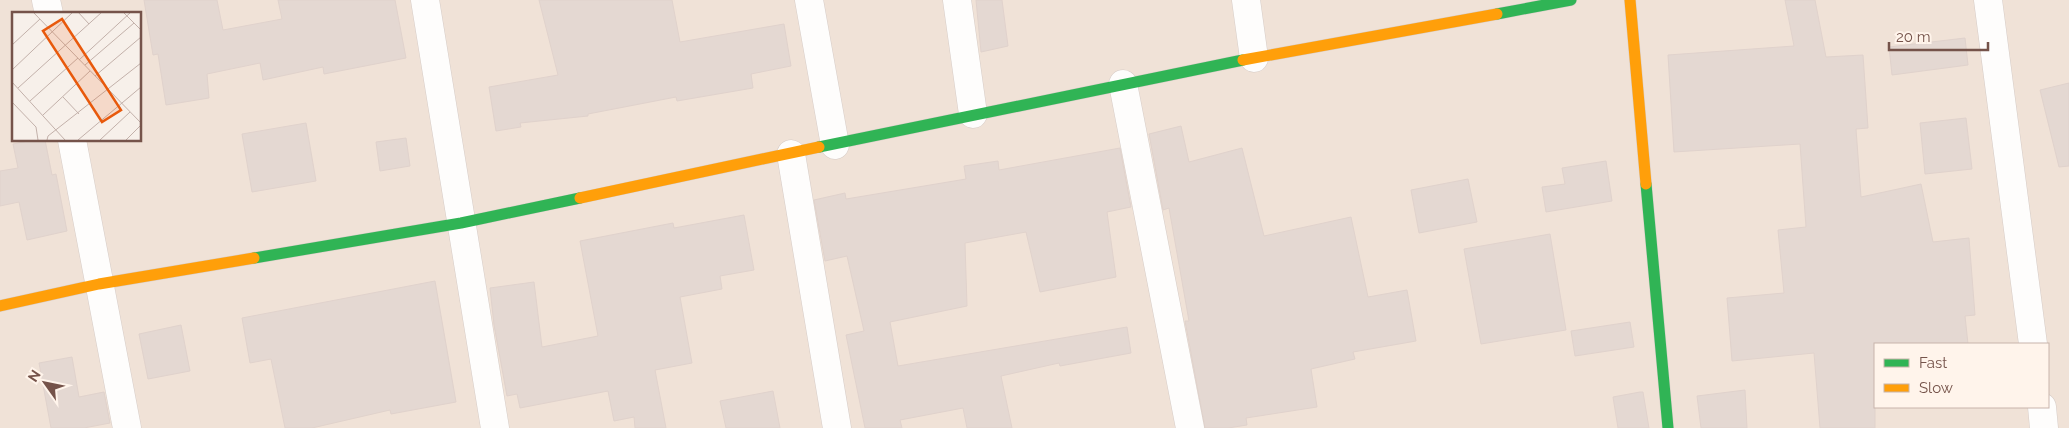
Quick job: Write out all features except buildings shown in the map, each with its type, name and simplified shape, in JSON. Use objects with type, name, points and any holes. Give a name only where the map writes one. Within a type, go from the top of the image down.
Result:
[{"type":"street","points":[[425,0],[495,428]]},
{"type":"street","points":[[808,0],[835,145]]},
{"type":"street","points":[[958,0],[973,114]]},
{"type":"street","points":[[1246,0],[1254,58]]},
{"type":"street","points":[[0,306],[99,284],[461,223],[835,145],[973,114],[1254,58],[1571,0]]},
{"type":"street","points":[[1630,0],[1668,428]]},
{"type":"street","points":[[1988,0],[2033,343]]},
{"type":"street","points":[[1123,84],[1190,428]]},
{"type":"street","points":[[72,141],[127,428]]},
{"type":"street","points":[[791,154],[837,428]]},
{"type":"street","points":[[2042,408],[2044,428]]},
{"type":"shaded area","points":[[0,0],[2069,0],[2069,428],[0,428]]},
{"type":"traffic: fast","points":[[1497,14],[1571,0]]},
{"type":"traffic: fast","points":[[819,147],[1243,60]]},
{"type":"traffic: fast","points":[[1646,184],[1668,428]]},
{"type":"traffic: fast","points":[[254,258],[461,223],[580,198]]},
{"type":"traffic: slow","points":[[1630,0],[1646,184]]},
{"type":"traffic: slow","points":[[1243,60],[1497,14]]},
{"type":"traffic: slow","points":[[580,198],[819,147]]},
{"type":"traffic: slow","points":[[0,306],[99,284],[254,258]]}]
